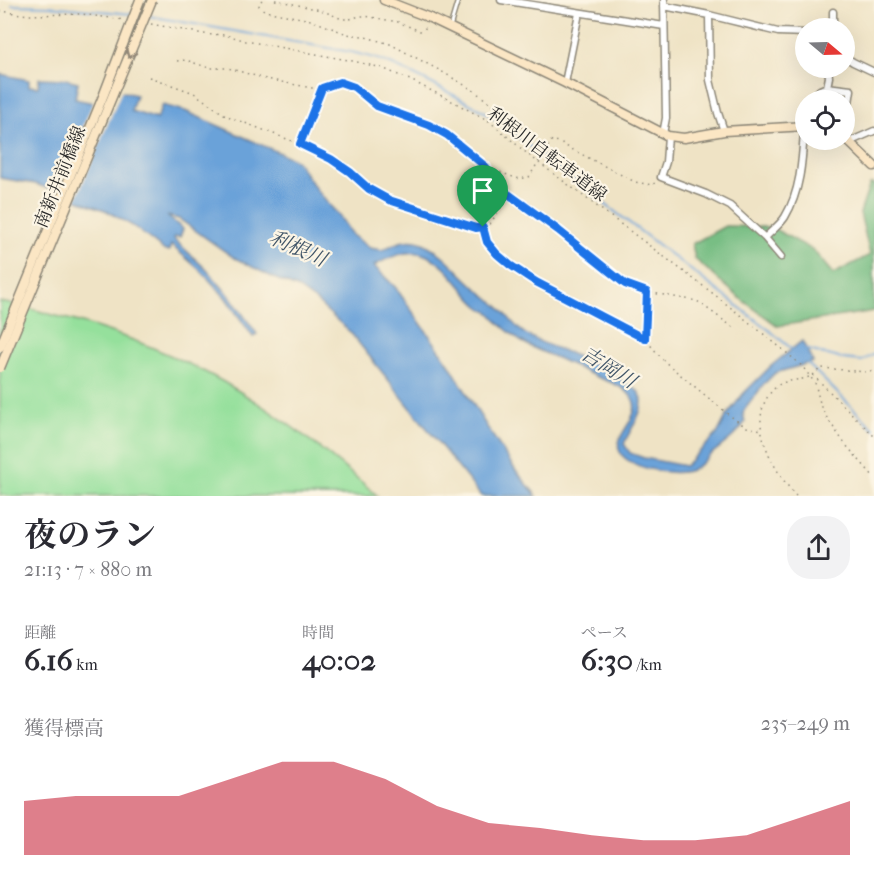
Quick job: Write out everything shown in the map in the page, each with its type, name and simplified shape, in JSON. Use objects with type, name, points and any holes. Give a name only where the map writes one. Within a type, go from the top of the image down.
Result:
[{"type":"main road","name":"南新井前橋線","points":[[0,347],[140,0]]},
{"type":"main road","name":"南新井前橋線","points":[[0,368],[152,0]]},
{"type":"main road","points":[[384,0],[430,18],[666,135],[684,138],[724,131],[795,127]]},
{"type":"main road","points":[[855,148],[874,166]]},
{"type":"street","points":[[501,0],[664,26]]},
{"type":"street","points":[[781,257],[765,238],[730,206],[661,177],[666,162],[664,3],[778,32],[795,33]]},
{"type":"street","points":[[833,12],[833,18]]},
{"type":"street","points":[[565,83],[579,13]]},
{"type":"street","points":[[709,15],[710,80],[724,131]]},
{"type":"street","points":[[855,63],[874,72]]},
{"type":"street","points":[[826,87],[829,78]]},
{"type":"street","points":[[820,90],[826,87],[850,90]]},
{"type":"street","points":[[855,137],[874,131]]},
{"type":"street","points":[[765,238],[784,219],[797,193],[802,150]]},
{"type":"lane","points":[[450,28],[458,0]]},
{"type":"path","points":[[262,0],[259,6],[265,11],[311,20],[347,34],[390,44],[448,75],[473,90],[536,138],[539,142],[538,146],[530,156]]},
{"type":"path","points":[[274,0],[321,10],[342,19],[350,20],[364,16],[398,22],[420,31],[427,26]]},
{"type":"path","points":[[0,11],[29,15],[81,14],[133,21]]},
{"type":"path","name":"利根川自転車道線","points":[[144,23],[234,37],[382,68],[450,100],[489,122],[530,156],[715,295],[802,366],[812,376],[826,418],[874,477]]},
{"type":"path","points":[[177,61],[186,60],[209,68],[228,68],[266,79],[312,88],[322,88],[340,82],[354,87],[377,106],[429,125],[447,135],[486,167],[520,179],[529,177],[552,140],[635,182],[652,185],[661,177]]},
{"type":"path","points":[[148,77],[194,93],[232,118],[300,144],[331,159],[369,189],[389,200],[476,228],[490,224],[509,195]]},
{"type":"path","points":[[300,144],[322,88]]},
{"type":"path","points":[[486,167],[493,183],[558,230],[625,284],[647,292],[697,300],[734,328]]},
{"type":"path","points":[[483,227],[487,242],[510,265],[536,282],[645,339],[665,362],[729,415],[746,427],[762,430]]},
{"type":"path","points":[[645,339],[647,292]]},
{"type":"path","points":[[796,496],[771,459],[762,430],[760,418],[771,393],[785,382],[812,376],[822,368],[866,372],[874,370]]},
{"type":"path","points":[[812,376],[874,436]]},
{"type":"green space","points":[[870,184],[874,184],[874,311],[778,326],[742,300],[695,259],[692,244],[725,226],[771,227],[813,250],[833,274],[870,255],[860,213]]},
{"type":"green space","points":[[0,302],[34,309],[113,333],[170,355],[207,373],[252,399],[296,430],[378,496],[0,495]]},
{"type":"water","name":"利根川","points":[[0,74],[29,80],[29,86],[38,87],[39,78],[78,82],[75,99],[99,104],[104,87],[136,95],[131,111],[157,119],[162,105],[185,111],[296,160],[352,235],[370,248],[382,250],[408,241],[425,244],[443,256],[528,336],[588,362],[635,389],[640,394],[642,406],[624,444],[630,453],[644,458],[685,466],[717,434],[727,415],[743,394],[771,366],[802,341],[813,362],[775,373],[745,409],[743,413],[745,422],[741,427],[696,468],[684,472],[653,470],[632,463],[620,452],[618,445],[620,438],[635,407],[633,399],[626,391],[519,340],[471,299],[447,271],[433,259],[419,253],[405,253],[392,257],[374,266],[396,288],[448,362],[516,471],[537,496],[481,496],[350,332],[299,289],[233,257],[179,219],[167,216],[183,229],[180,237],[174,237],[175,240],[229,295],[257,334],[253,337],[225,297],[201,271],[171,245],[169,251],[165,251],[133,226],[107,211],[36,184],[0,178]]},
{"type":"pier","points":[[103,84],[123,88],[75,202],[55,194],[94,100],[98,101]]},
{"type":"waterway","points":[[12,5],[50,6],[132,14]]},
{"type":"waterway","points":[[149,16],[351,52],[383,61],[435,85],[485,112],[793,350]]},
{"type":"waterway","name":"吉岡川","points":[[805,349],[843,359],[862,361],[874,354]]},
{"type":"waterway","points":[[806,362],[874,429]]},
{"type":"route","points":[[340,82],[354,87],[377,106],[429,125],[447,135],[486,167],[493,183],[558,230],[625,284],[647,292],[645,339],[536,282],[510,265],[487,242],[483,227],[476,228],[389,200],[369,189],[331,159],[300,144],[322,88],[340,82]]}]
